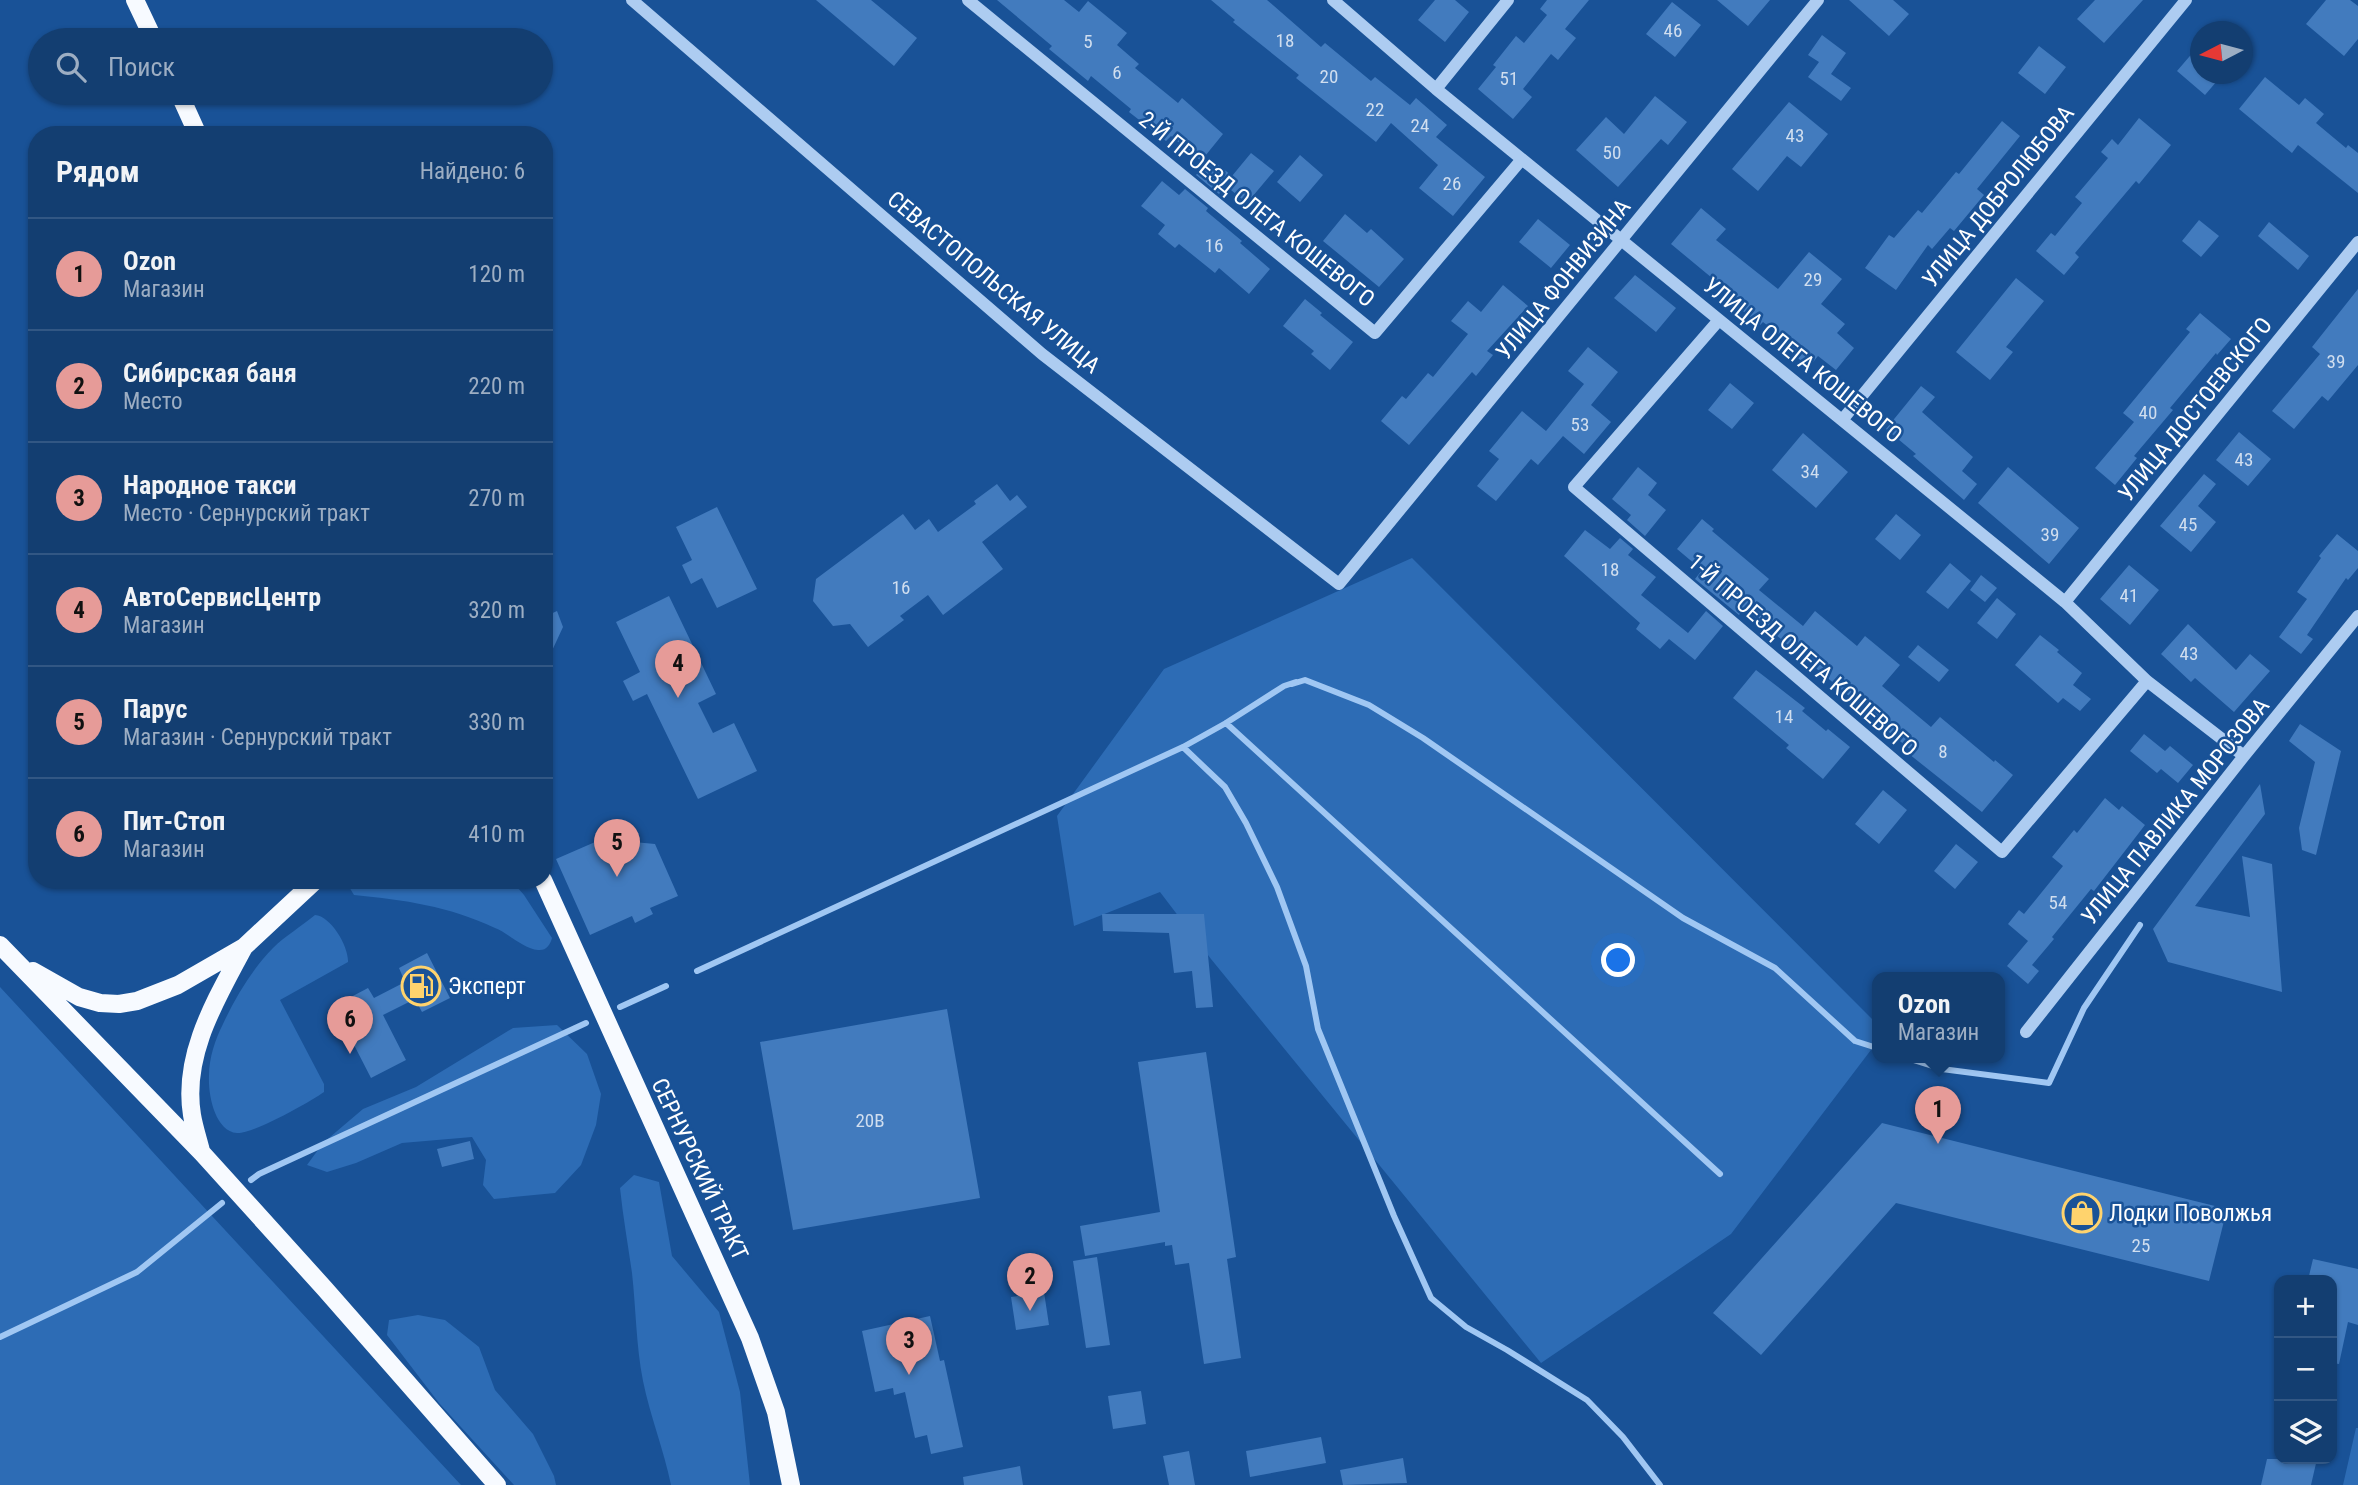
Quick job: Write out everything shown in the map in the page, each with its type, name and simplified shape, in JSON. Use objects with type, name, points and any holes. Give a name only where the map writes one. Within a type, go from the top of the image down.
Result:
[{"type":"main road","points":[[135,0],[148,28]]},
{"type":"main road","points":[[184,105],[194,126]]},
{"type":"main road","points":[[5,951],[79,997],[100,1003],[137,1001],[158,994],[244,947],[306,889]]},
{"type":"main road","points":[[541,889],[551,900]]},
{"type":"main road","name":"СЕРНУРСКИЙ ТРАКТ","points":[[547,889],[750,1338],[776,1412],[791,1485]]},
{"type":"main road","points":[[202,1153],[191,1114],[193,1064],[201,1034],[244,947]]},
{"type":"main road","points":[[5,951],[202,1153],[497,1485]]},
{"type":"street","name":"СЕВАСТОПОЛЬСКАЯ УЛИЦА","points":[[632,0],[1042,354],[1339,584]]},
{"type":"street","name":"2-Й ПРОЕЗД ОЛЕГА КОШЕВОГО","points":[[968,0],[1375,333],[1522,159]]},
{"type":"street","name":"УЛИЦА ОЛЕГА КОШЕВОГО","points":[[1333,0],[1436,89],[2065,602],[2147,681],[2245,756]]},
{"type":"street","points":[[1436,89],[1508,0]]},
{"type":"street","name":"УЛИЦА ФОНВИЗИНА","points":[[1339,584],[1818,0]]},
{"type":"street","name":"УЛИЦА ДОБРОЛЮБОВА","points":[[1843,419],[2186,0]]},
{"type":"street","name":"УЛИЦА ДОСТОЕВСКОГО","points":[[2065,602],[2358,242]]},
{"type":"street","name":"1-Й ПРОЕЗД ОЛЕГА КОШЕВОГО","points":[[1719,320],[1574,487],[2002,852],[2147,681]]},
{"type":"street","name":"УЛИЦА ПАВЛИКА МОРОЗОВА","points":[[2026,1032],[2358,617]]},
{"type":"shaded area","points":[[1412,558],[1872,1019],[1872,1049],[1731,1234],[1541,1363],[1211,959],[1160,892],[1074,926],[1057,816],[1164,669]]},
{"type":"shaded area","points":[[350,889],[519,889],[552,938],[545,948],[533,949],[500,930],[460,914],[409,902],[354,895]]},
{"type":"shaded area","points":[[315,915],[327,921],[338,933],[346,948],[348,962],[280,1000],[324,1084],[324,1092],[268,1123],[245,1132],[229,1131],[214,1111],[210,1093],[210,1063],[217,1036],[239,994],[265,956]]},
{"type":"shaded area","points":[[0,987],[461,1485],[0,1485]]},
{"type":"shaded area","points":[[557,1025],[587,1054],[601,1094],[596,1125],[581,1165],[555,1193],[494,1199],[483,1185],[486,1160],[472,1137],[402,1143],[327,1172],[307,1165],[323,1143],[363,1109],[416,1087],[513,1028]]},
{"type":"shaded area","points":[[634,1175],[659,1182],[672,1256],[719,1312],[740,1392],[750,1485],[671,1485],[646,1394],[639,1354],[632,1273],[620,1188]]},
{"type":"shaded area","points":[[418,1315],[445,1320],[479,1347],[495,1390],[533,1434],[556,1485],[514,1485],[439,1403],[387,1335],[389,1320]]},
{"type":"shaded area","points":[[2356,1428],[2358,1485],[2343,1485]]},
{"type":"building","points":[[816,0],[871,0],[917,38],[894,66]]},
{"type":"building","points":[[997,0],[1064,0],[1079,12],[1088,1],[1127,33],[1117,45],[1139,64],[1135,68],[1178,103],[1182,98],[1223,134],[1201,161],[1171,136],[1166,141],[1129,112],[1131,109],[1091,76],[1088,81],[1049,49],[1052,46]]},
{"type":"building","points":[[1211,0],[1267,0],[1321,47],[1325,43],[1371,81],[1375,77],[1410,105],[1416,98],[1447,125],[1436,137],[1485,177],[1453,216],[1419,188],[1438,165],[1391,123],[1376,142],[1296,78],[1299,75],[1233,22],[1235,20]]},
{"type":"building","points":[[1435,0],[1455,0],[1469,12],[1445,42],[1418,20]]},
{"type":"building","points":[[1547,0],[1589,0],[1565,29],[1576,38],[1558,60],[1551,54],[1523,89],[1532,97],[1513,119],[1478,89],[1516,36],[1524,43],[1547,15],[1540,9]]},
{"type":"building","points":[[1717,0],[1770,0],[1748,26]]},
{"type":"building","points":[[1849,0],[1893,0],[1909,14],[1889,36]]},
{"type":"building","points":[[2095,0],[2143,0],[2104,43],[2077,19]]},
{"type":"building","points":[[2326,0],[2350,0],[2358,6],[2358,39],[2344,56],[2306,24]]},
{"type":"building","points":[[1672,2],[1701,25],[1675,57],[1646,34]]},
{"type":"building","points":[[1822,35],[1846,53],[1831,74],[1851,88],[1841,101],[1808,77],[1819,62],[1808,55]]},
{"type":"building","points":[[2039,46],[2066,67],[2045,94],[2018,73]]},
{"type":"building","points":[[2190,56],[2190,82],[2177,71]]},
{"type":"building","points":[[2265,77],[2299,105],[2305,98],[2324,114],[2316,123],[2346,148],[2348,145],[2358,153],[2358,193],[2298,145],[2292,153],[2239,109]]},
{"type":"building","points":[[2192,84],[2214,84],[2205,95]]},
{"type":"building","points":[[1655,96],[1687,122],[1668,145],[1661,139],[1618,187],[1576,150],[1606,117],[1624,134]]},
{"type":"building","points":[[1789,102],[1828,134],[1801,167],[1787,156],[1758,191],[1732,169]]},
{"type":"building","points":[[2139,118],[2171,145],[2139,184],[2136,181],[2075,253],[2079,257],[2064,275],[2036,251],[2051,233],[2055,236],[2082,203],[2075,197],[2108,158],[2101,152],[2112,139],[2118,145]]},
{"type":"building","points":[[2002,121],[2020,136],[1977,189],[1984,195],[1954,231],[1950,228],[1932,249],[1928,245],[1896,290],[1865,268],[1889,235],[1894,238],[1918,210],[1922,213],[1956,172],[1959,174]]},
{"type":"building","points":[[1251,153],[1274,171],[1247,203],[1226,186],[1219,194],[1196,175],[1210,158],[1232,176]]},
{"type":"building","points":[[1300,155],[1323,175],[1300,202],[1277,182]]},
{"type":"building","points":[[1162,181],[1179,195],[1185,189],[1270,269],[1249,294],[1219,268],[1215,273],[1179,244],[1175,248],[1158,234],[1165,225],[1141,206]]},
{"type":"building","points":[[1701,208],[1726,229],[1716,240],[1778,289],[1809,252],[1842,279],[1821,304],[1845,324],[1837,333],[1854,348],[1836,370],[1818,356],[1809,367],[1789,351],[1793,346],[1763,322],[1760,325],[1738,307],[1741,302],[1671,244]]},
{"type":"building","points":[[1345,214],[1367,233],[1371,229],[1404,259],[1379,287],[1323,241]]},
{"type":"building","points":[[1538,219],[1570,245],[1551,268],[1519,242]]},
{"type":"building","points":[[2199,220],[2219,236],[2201,257],[2182,241]]},
{"type":"building","points":[[2269,222],[2309,256],[2298,270],[2258,236]]},
{"type":"building","points":[[1635,275],[1676,308],[1656,332],[1614,298]]},
{"type":"building","points":[[2016,278],[2044,301],[2006,347],[2013,352],[1990,380],[1956,352]]},
{"type":"building","points":[[1503,285],[1528,306],[1487,351],[1493,355],[1476,376],[1472,372],[1409,445],[1381,421],[1402,396],[1406,399],[1428,373],[1433,377],[1468,334],[1451,321],[1468,301],[1481,312]]},
{"type":"building","points":[[2358,289],[2358,365],[2328,401],[2322,396],[2294,429],[2272,411],[2320,354],[2312,347]]},
{"type":"building","points":[[1305,299],[1353,342],[1330,370],[1311,354],[1314,351],[1283,326]]},
{"type":"building","points":[[2200,313],[2231,339],[2170,408],[2173,410],[2134,456],[2137,458],[2115,485],[2095,468],[2134,422],[2123,413],[2190,332],[2186,329]]},
{"type":"building","points":[[1588,347],[1618,372],[1591,405],[1611,422],[1584,454],[1563,436],[1538,465],[1531,459],[1496,501],[1477,486],[1499,459],[1489,451],[1522,411],[1546,431],[1584,384],[1568,371]]},
{"type":"building","points":[[1730,383],[1754,403],[1732,429],[1708,410]]},
{"type":"building","points":[[1921,386],[1935,397],[1922,412],[1973,457],[1962,471],[1977,484],[1964,500],[1886,429]]},
{"type":"building","points":[[2239,432],[2271,459],[2248,486],[2216,460]]},
{"type":"building","points":[[1803,433],[1848,472],[1816,508],[1772,470]]},
{"type":"building","points":[[1638,467],[1657,483],[1648,495],[1666,510],[1645,536],[1627,520],[1631,515],[1612,499]]},
{"type":"building","points":[[2008,467],[2079,528],[2049,564],[1978,503]]},
{"type":"building","points":[[2204,474],[2216,484],[2198,506],[2216,522],[2191,552],[2160,526]]},
{"type":"building","points":[[997,484],[1010,501],[1017,495],[1027,507],[982,542],[1003,569],[943,615],[928,595],[900,616],[904,620],[868,647],[850,624],[833,626],[813,601],[816,579],[903,514],[915,530],[929,519],[938,532],[976,504],[974,501]]},
{"type":"building","points":[[717,507],[757,589],[717,608],[702,578],[691,584],[682,565],[692,560],[676,527]]},
{"type":"building","points":[[1896,514],[1921,535],[1900,560],[1875,539]]},
{"type":"building","points":[[1702,519],[1714,529],[1712,531],[1769,579],[1759,590],[1803,626],[1815,611],[1857,646],[1865,636],[1900,665],[1882,686],[1931,727],[1940,717],[2013,775],[1982,812],[1909,754],[1912,751],[1878,723],[1879,721],[1744,608],[1739,615],[1695,579],[1702,570],[1677,549]]},
{"type":"building","points":[[1585,530],[1610,549],[1620,538],[1633,549],[1628,555],[1656,577],[1641,595],[1688,633],[1706,611],[1723,626],[1695,660],[1669,639],[1660,649],[1636,629],[1640,623],[1564,556]]},
{"type":"building","points":[[2337,534],[2358,551],[2358,568],[2348,580],[2346,578],[2307,635],[2313,639],[2301,654],[2279,637],[2307,599],[2297,592],[2321,558],[2319,556]]},
{"type":"building","points":[[1950,563],[1971,581],[1948,609],[1926,592]]},
{"type":"building","points":[[2129,565],[2159,590],[2130,625],[2100,599]]},
{"type":"building","points":[[1981,575],[1997,588],[1985,602],[1970,590]]},
{"type":"building","points":[[669,596],[716,694],[698,703],[713,733],[734,723],[757,771],[698,799],[647,694],[633,701],[623,681],[640,672],[616,622]]},
{"type":"building","points":[[1997,598],[2016,614],[1997,639],[1977,623]]},
{"type":"building","points":[[557,611],[563,627],[553,649],[553,613]]},
{"type":"building","points":[[2188,624],[2236,670],[2250,654],[2270,671],[2234,712],[2195,678],[2191,682],[2161,654]]},
{"type":"building","points":[[2040,635],[2082,673],[2073,685],[2091,699],[2080,711],[2063,698],[2058,703],[2015,665]]},
{"type":"building","points":[[1918,645],[1949,670],[1939,682],[1908,657]]},
{"type":"building","points":[[1756,670],[1805,708],[1802,711],[1826,731],[1828,729],[1850,747],[1823,779],[1786,748],[1789,745],[1733,698]]},
{"type":"building","points":[[2300,724],[2341,751],[2316,855],[2302,850],[2299,828],[2315,762],[2289,741]]},
{"type":"building","points":[[2144,734],[2165,751],[2170,746],[2193,765],[2178,783],[2161,769],[2157,773],[2130,751]]},
{"type":"building","points":[[2260,784],[2265,814],[2195,906],[2250,917],[2242,856],[2272,864],[2282,992],[2168,962],[2153,929]]},
{"type":"building","points":[[1883,790],[1907,810],[1879,844],[1855,824]]},
{"type":"building","points":[[2105,798],[2119,810],[2122,806],[2145,825],[2094,891],[2091,889],[2052,937],[2054,939],[2032,965],[2039,971],[2028,984],[2007,966],[2028,941],[2008,924],[2019,910],[2024,914],[2063,866],[2052,857],[2074,830],[2077,833]]},
{"type":"building","points":[[602,839],[655,844],[678,896],[650,908],[653,914],[635,923],[632,916],[590,935],[556,859]]},
{"type":"building","points":[[1956,844],[1978,862],[1955,889],[1934,871]]},
{"type":"building","points":[[1102,914],[1204,914],[1213,1007],[1196,1008],[1192,971],[1174,973],[1169,933],[1103,931]]},
{"type":"building","points":[[427,953],[450,998],[422,1012],[415,999],[383,1015],[406,1060],[371,1078],[334,1006],[368,988],[374,998],[405,982],[399,968]]},
{"type":"building","points":[[947,1009],[980,1198],[793,1230],[760,1042]]},
{"type":"building","points":[[1206,1052],[1236,1257],[1227,1259],[1241,1358],[1204,1364],[1189,1263],[1175,1265],[1172,1245],[1165,1246],[1165,1242],[1085,1256],[1080,1226],[1160,1212],[1138,1062]]},
{"type":"building","points":[[1882,1123],[2227,1209],[2209,1281],[1896,1203],[1761,1355],[1713,1313]]},
{"type":"building","points":[[470,1141],[474,1159],[442,1167],[437,1149]]},
{"type":"building","points":[[1097,1257],[1110,1345],[1086,1348],[1073,1261]]},
{"type":"building","points":[[2313,1259],[2358,1269],[2358,1325],[2348,1322],[2339,1364],[2337,1275],[2309,1275]]},
{"type":"building","points":[[1044,1292],[1049,1325],[1016,1330],[1011,1297]]},
{"type":"building","points":[[930,1316],[940,1361],[944,1360],[963,1447],[931,1454],[927,1435],[915,1438],[905,1392],[894,1395],[893,1388],[875,1392],[862,1331]]},
{"type":"building","points":[[1141,1391],[1146,1424],[1113,1429],[1108,1396]]},
{"type":"building","points":[[1321,1437],[1326,1463],[1250,1477],[1246,1451]]},
{"type":"building","points":[[1189,1451],[1195,1485],[1169,1485],[1163,1456]]},
{"type":"building","points":[[1403,1458],[1407,1483],[1343,1485],[1340,1470]]},
{"type":"building","points":[[2267,1459],[2274,1459],[2274,1464],[2316,1464],[2311,1485],[2261,1485]]},
{"type":"building","points":[[1020,1466],[1023,1485],[964,1485],[963,1477]]},
{"type":"waterway","points":[[1292,684],[1305,680],[1369,705],[1423,738],[1683,918],[1775,968],[1855,1041],[1872,1046]]},
{"type":"waterway","points":[[697,971],[1183,747],[1284,686],[1296,682]]},
{"type":"waterway","points":[[1226,723],[1720,1174]]},
{"type":"waterway","points":[[1183,747],[1225,787],[1277,887],[1306,966],[1318,1029],[1394,1216],[1431,1298],[1466,1327],[1587,1400],[1623,1437],[1660,1485]]},
{"type":"waterway","points":[[1923,1063],[1942,1069],[2049,1083],[2084,1008],[2140,925]]},
{"type":"waterway","points":[[620,1007],[666,986]]},
{"type":"waterway","points":[[251,1180],[586,1023]]},
{"type":"waterway","points":[[0,1337],[137,1272],[222,1203]]},
{"type":"place","name":"АвтоСервисЦентр","points":[[678,698]]},
{"type":"place","name":"Парус","points":[[617,877]]},
{"type":"place","name":"Эксперт","points":[[421,986]]},
{"type":"place","name":"Пит-Стоп","points":[[350,1054]]},
{"type":"place","name":"Ozon","points":[[1938,1144]]},
{"type":"place","name":"Лодки Поволжья","points":[[2082,1213]]},
{"type":"place","name":"Сибирская баня","points":[[1030,1311]]},
{"type":"place","name":"Народное такси","points":[[909,1375]]}]
